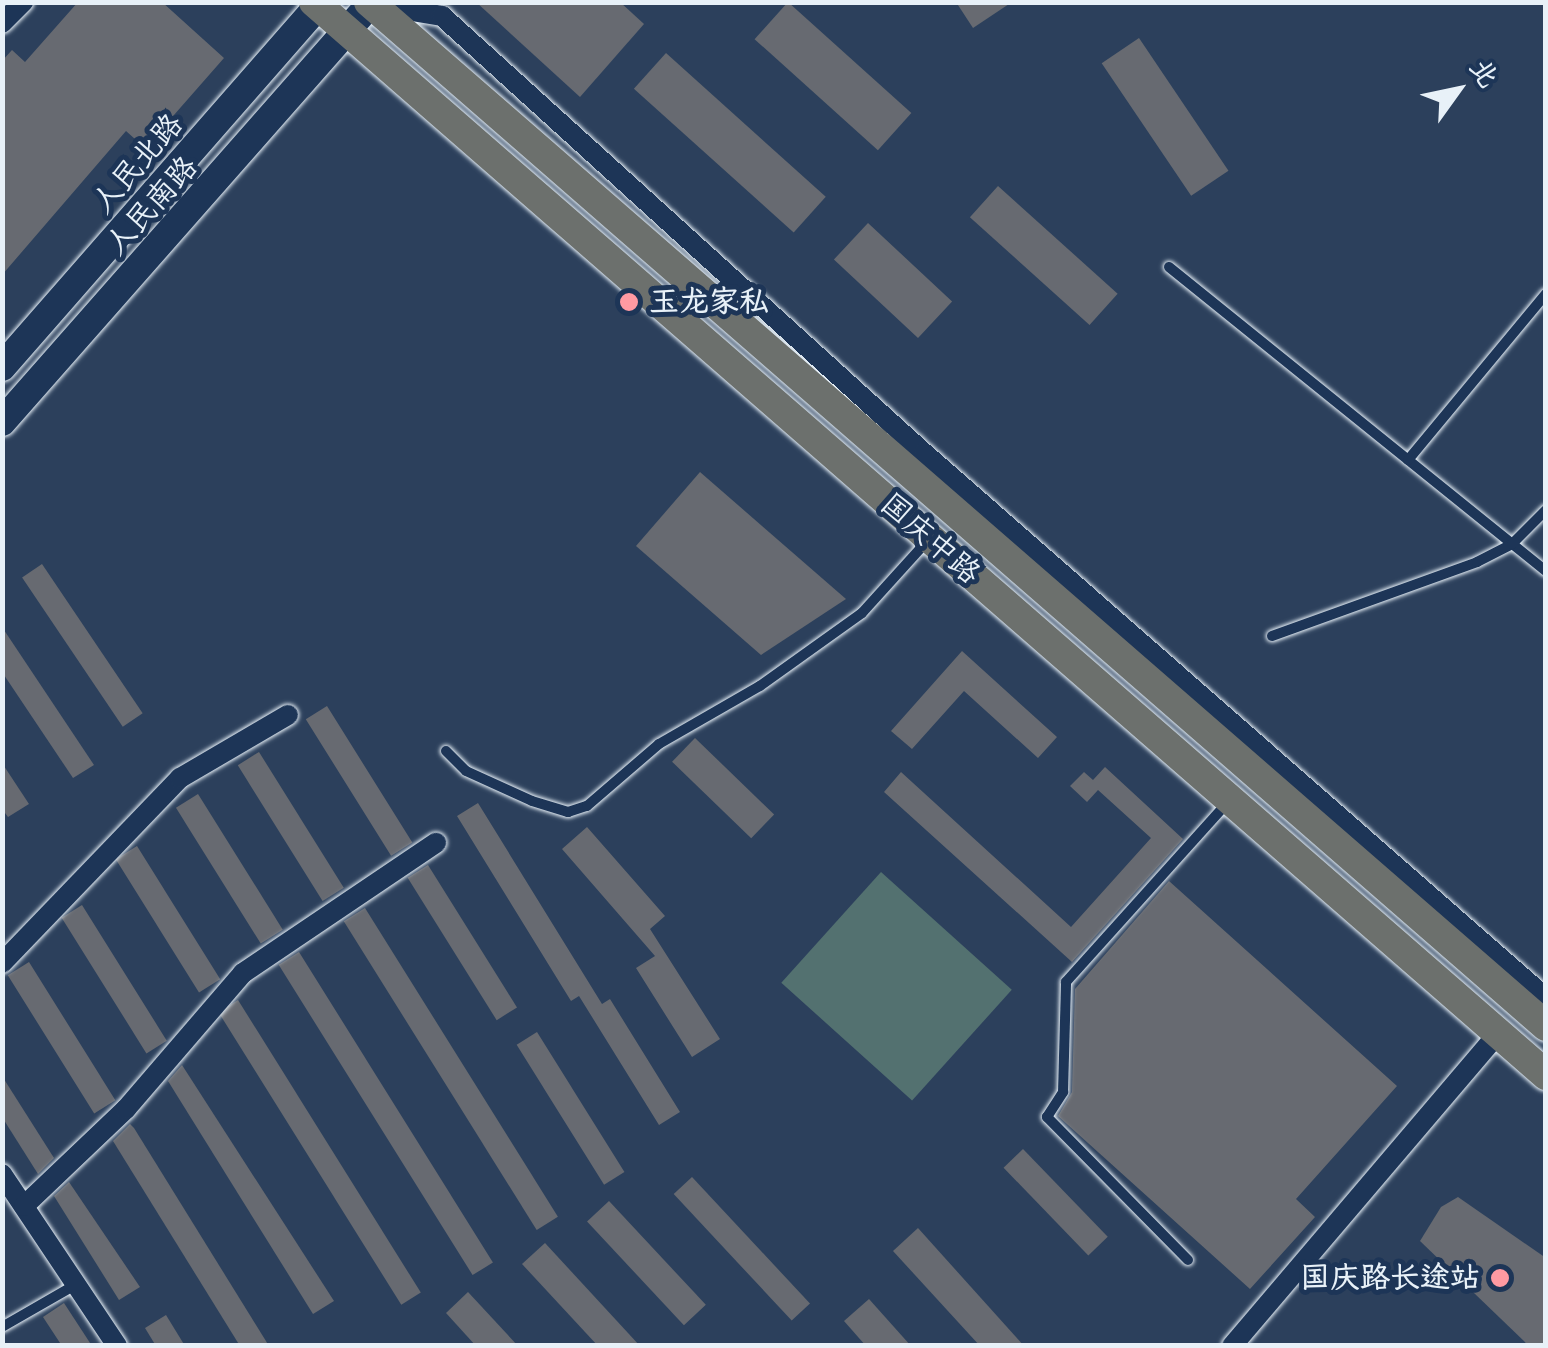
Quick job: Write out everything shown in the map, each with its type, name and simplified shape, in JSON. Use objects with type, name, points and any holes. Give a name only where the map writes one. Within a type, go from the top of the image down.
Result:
[{"type":"main road","points":[[347,32],[371,3]]},
{"type":"main road","name":"国庆中路","points":[[371,3],[1546,1026]]},
{"type":"main road","name":"国庆中路","points":[[318,4],[1546,1075]]},
{"type":"main road","name":"人民北路","points":[[2,367],[318,4]]},
{"type":"main road","name":"人民南路","points":[[2,422],[347,32]]},
{"type":"street","points":[[2,23],[24,2]]},
{"type":"street","points":[[371,3],[442,16],[924,453],[1546,998]]},
{"type":"street","points":[[2,963],[180,778],[288,715]]},
{"type":"street","points":[[24,1206],[126,1109],[243,974],[436,843]]},
{"type":"street","points":[[1232,1346],[1498,1034]]},
{"type":"street","points":[[2,1174],[117,1346]]},
{"type":"lane","points":[[1169,267],[1546,571]]},
{"type":"lane","points":[[1408,460],[1546,294]]},
{"type":"lane","points":[[1272,636],[1512,544],[1546,510]]},
{"type":"lane","points":[[446,751],[466,770],[532,801],[568,812],[588,806],[659,744],[760,686],[862,613],[929,538]]},
{"type":"lane","points":[[1188,1260],[1047,1117],[1063,1092],[1066,982],[1230,800]]},
{"type":"lane","points":[[2,1327],[76,1284]]},
{"type":"green space","points":[[881,872],[1012,990],[912,1100],[781,983]]},
{"type":"building","points":[[78,2],[162,2],[224,58],[145,148],[126,131],[2,275],[2,61],[12,50],[25,62]]},
{"type":"building","points":[[476,2],[620,2],[644,24],[580,97]]},
{"type":"building","points":[[788,2],[911,113],[878,150],[755,39]]},
{"type":"building","points":[[956,2],[1012,2],[973,28]]},
{"type":"building","points":[[1139,38],[1228,171],[1191,196],[1102,63]]},
{"type":"building","points":[[666,53],[826,197],[794,233],[634,89]]},
{"type":"building","points":[[998,186],[1118,294],[1090,325],[970,217]]},
{"type":"building","points":[[868,223],[952,301],[918,338],[834,260]]},
{"type":"building","points":[[700,472],[846,599],[761,655],[636,546]]},
{"type":"building","points":[[42,564],[143,713],[123,727],[22,577]]},
{"type":"building","points":[[2,627],[94,765],[73,778],[2,672]]},
{"type":"building","points":[[962,651],[1057,737],[1038,758],[964,691],[912,749],[891,731]]},
{"type":"building","points":[[327,706],[412,843],[391,856],[306,719]]},
{"type":"building","points":[[695,738],[774,814],[751,838],[672,762]]},
{"type":"building","points":[[259,752],[344,888],[323,901],[238,765]]},
{"type":"building","points":[[2,763],[29,804],[8,817],[2,809]]},
{"type":"building","points":[[1105,767],[1183,839],[1072,962],[884,792],[901,772],[1071,927],[1151,838],[1098,790],[1087,802],[1070,786],[1084,772],[1093,780]]},
{"type":"building","points":[[198,794],[283,930],[261,943],[176,808]]},
{"type":"building","points":[[478,803],[602,1004],[610,999],[680,1112],[659,1125],[579,996],[571,1001],[457,816]]},
{"type":"building","points":[[587,827],[665,916],[650,929],[720,1039],[692,1057],[636,968],[655,956],[562,849]]},
{"type":"building","points":[[137,846],[220,979],[199,992],[116,859]]},
{"type":"building","points":[[428,865],[517,1007],[497,1020],[408,878]]},
{"type":"building","points":[[1169,881],[1397,1086],[1296,1199],[1315,1217],[1250,1289],[1058,1116],[1072,1092],[1075,989]]},
{"type":"building","points":[[82,905],[167,1041],[146,1053],[62,918]]},
{"type":"building","points":[[365,908],[558,1217],[537,1230],[344,921]]},
{"type":"building","points":[[299,952],[493,1262],[473,1275],[279,965]]},
{"type":"building","points":[[29,962],[115,1100],[94,1113],[8,975]]},
{"type":"building","points":[[238,1000],[421,1293],[401,1305],[218,1012]]},
{"type":"building","points":[[537,1032],[624,1172],[604,1185],[517,1045]]},
{"type":"building","points":[[182,1065],[334,1301],[313,1314],[168,1081]]},
{"type":"building","points":[[2,1076],[54,1158],[38,1174],[2,1117]]},
{"type":"building","points":[[130,1124],[269,1346],[240,1346],[113,1141]]},
{"type":"building","points":[[1023,1149],[1108,1237],[1088,1256],[1004,1168]]},
{"type":"building","points":[[692,1177],[810,1304],[792,1321],[674,1194]]},
{"type":"building","points":[[69,1182],[140,1287],[119,1300],[54,1196]]},
{"type":"building","name":"国庆路长途站","points":[[1458,1197],[1546,1258],[1546,1346],[1529,1346],[1420,1241],[1441,1207]]},
{"type":"building","points":[[609,1201],[706,1305],[684,1325],[587,1221]]},
{"type":"building","points":[[918,1228],[1024,1346],[980,1346],[893,1251]]},
{"type":"building","points":[[545,1243],[640,1346],[598,1346],[522,1264]]},
{"type":"building","points":[[468,1292],[518,1346],[476,1346],[446,1313]]},
{"type":"building","points":[[869,1299],[911,1346],[866,1346],[844,1321]]},
{"type":"building","points":[[64,1303],[92,1346],[62,1346],[43,1317]]},
{"type":"building","points":[[166,1315],[185,1346],[156,1346],[145,1328]]},
{"type":"place","name":"玉龙家私","points":[[629,302]]},
{"type":"place","name":"国庆路长途站","points":[[1500,1278]]}]
